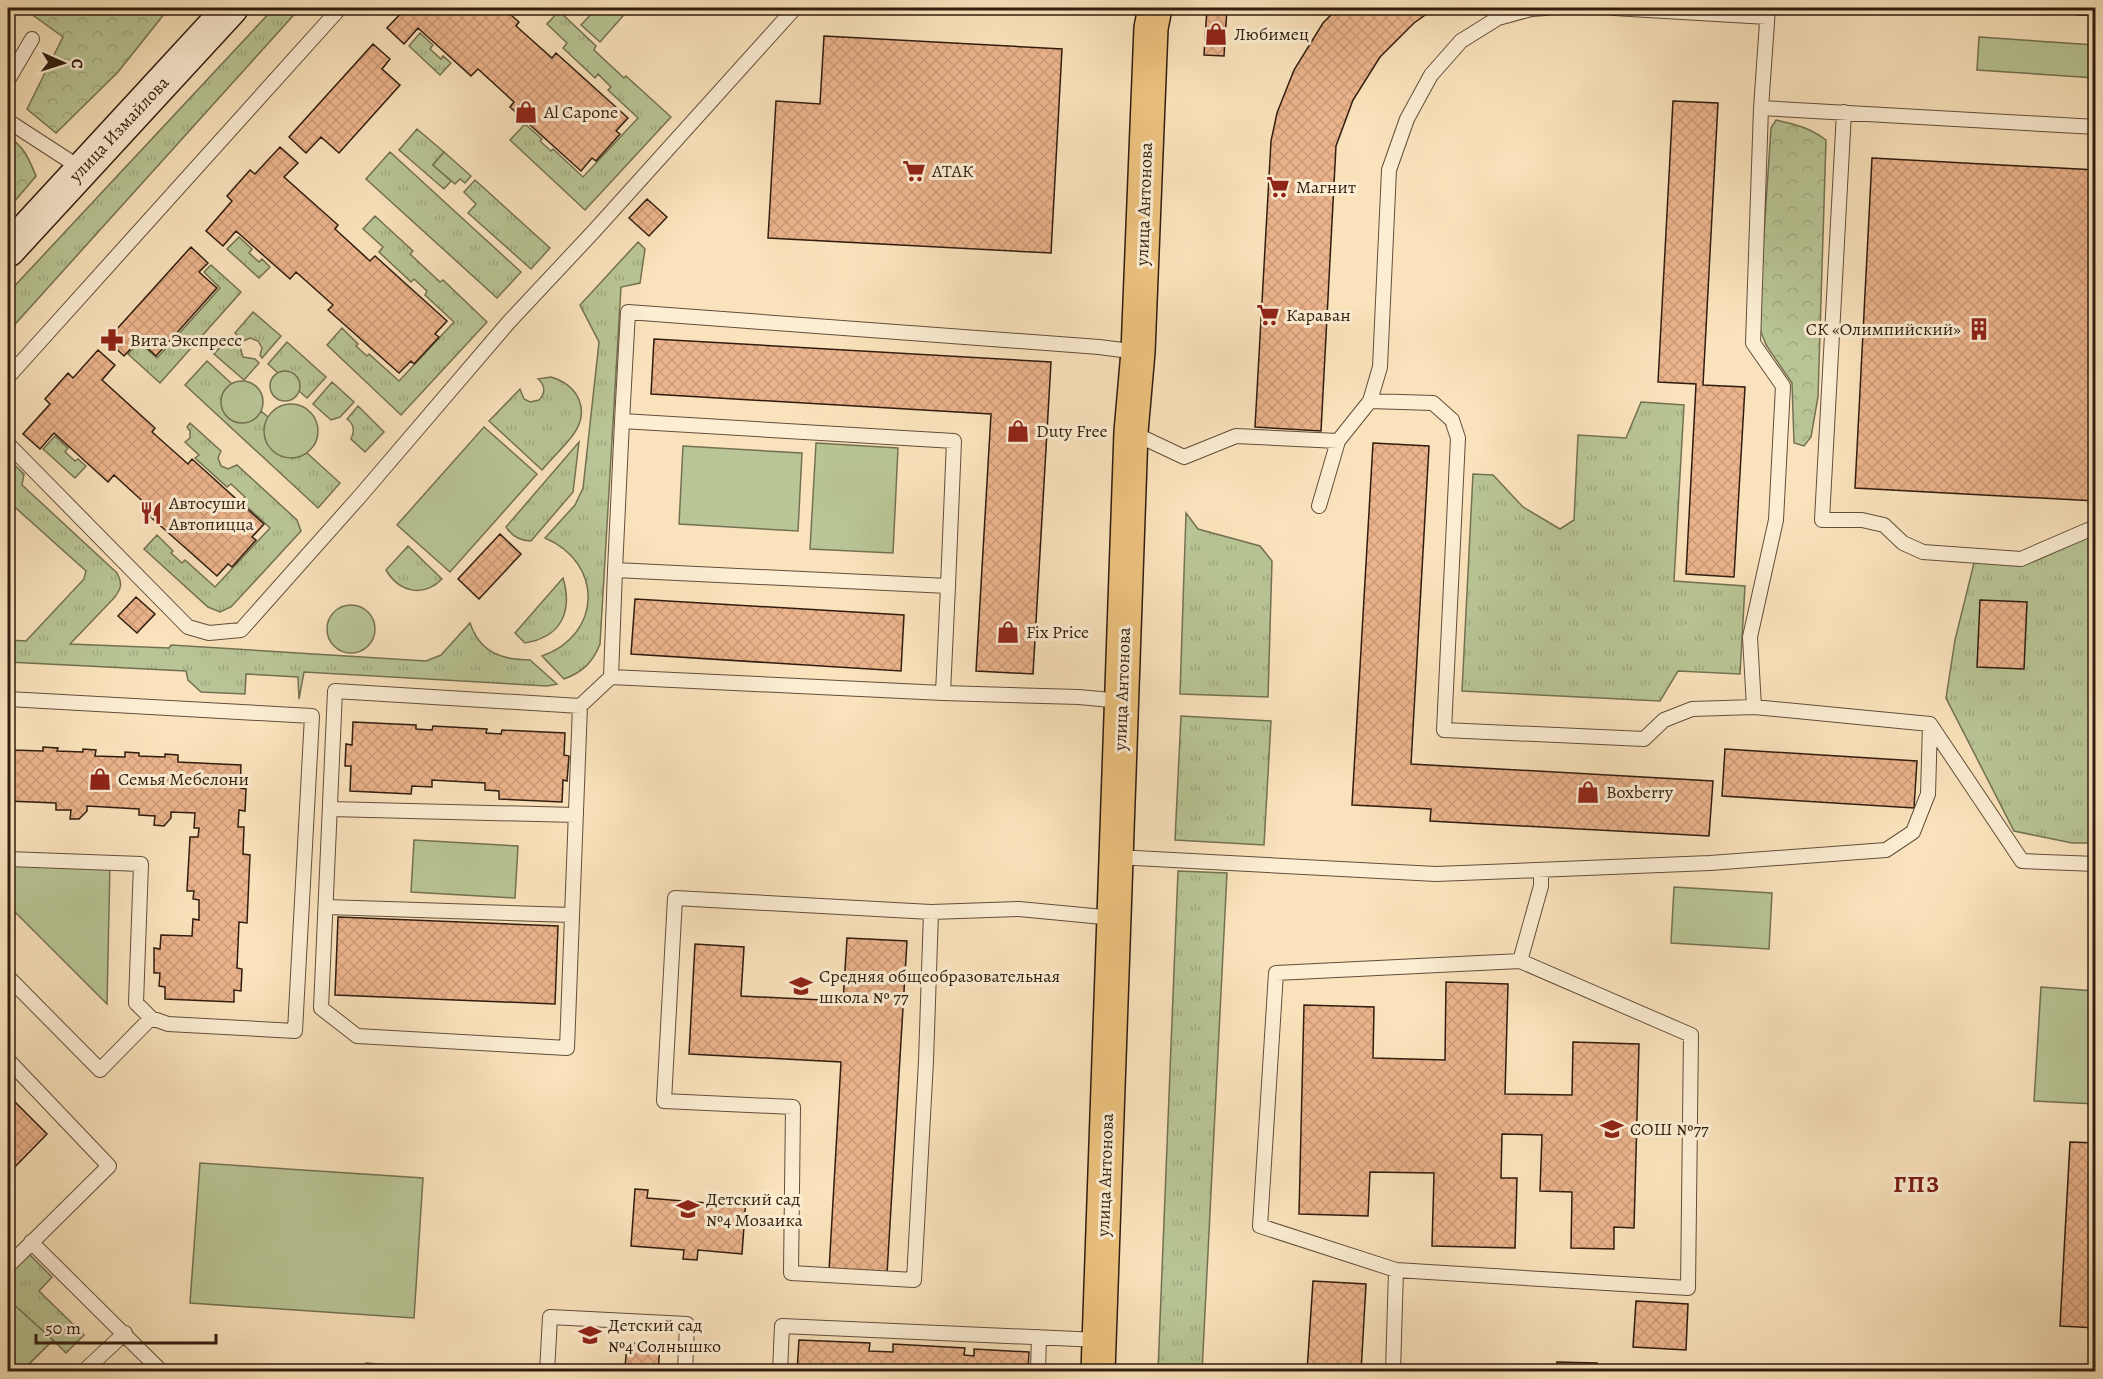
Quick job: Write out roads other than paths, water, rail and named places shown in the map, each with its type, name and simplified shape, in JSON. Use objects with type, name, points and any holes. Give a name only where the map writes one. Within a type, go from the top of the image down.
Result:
[{"type":"main road","name":"улица Измайлова","points":[[8,250],[231,8]]},
{"type":"main road","name":"улица Антонова","points":[[1099,1356],[1131,432],[1138,352],[1152,14]]},
{"type":"lane","points":[[8,377],[340,8]]},
{"type":"lane","points":[[8,444],[188,627],[209,633],[241,630],[361,495],[508,323],[795,8]]},
{"type":"lane","points":[[1319,506],[1338,441],[1370,401],[1380,367],[1389,170],[1407,119],[1431,75],[1461,41],[1498,18],[1531,9],[1546,8]]},
{"type":"lane","points":[[1614,8],[1767,12],[1761,108],[1753,343],[1784,386],[1776,520],[1750,637],[1754,707]]},
{"type":"lane","points":[[2080,8],[2096,8]]},
{"type":"lane","points":[[8,80],[32,39]]},
{"type":"lane","points":[[1761,108],[2096,127]]},
{"type":"lane","points":[[1844,112],[1822,520],[1863,520],[1884,525],[1903,543],[1923,552],[2021,559],[2088,530],[2096,531]]},
{"type":"lane","points":[[8,121],[82,169]]},
{"type":"lane","points":[[580,706],[335,691],[321,1008],[357,1036],[567,1048],[580,706],[611,677],[628,312],[1099,347],[1138,352]]},
{"type":"lane","points":[[1370,401],[1433,403],[1452,420],[1458,438],[1444,730],[1644,739],[1664,720],[1692,709],[1754,707],[1930,724]]},
{"type":"lane","points":[[622,421],[954,441],[943,693]]},
{"type":"lane","points":[[1131,432],[1185,457],[1236,436],[1338,441]]},
{"type":"lane","points":[[615,570],[948,586]]},
{"type":"lane","points":[[611,677],[943,693],[1079,697],[1121,701]]},
{"type":"lane","points":[[8,699],[312,716],[295,1031],[168,1024],[151,1018],[136,1003],[141,864],[8,859]]},
{"type":"lane","points":[[1930,724],[2022,861],[2096,864]]},
{"type":"lane","points":[[1116,857],[1436,874],[1710,863],[1886,850],[1912,832],[1928,794],[1930,724]]},
{"type":"lane","points":[[330,809],[576,815]]},
{"type":"lane","points":[[1520,961],[1541,886],[1541,871]]},
{"type":"lane","points":[[931,912],[926,1061],[914,1280],[791,1273],[793,1107],[664,1101],[675,898],[931,912],[1019,909],[1114,918]]},
{"type":"lane","points":[[326,907],[572,915]]},
{"type":"lane","points":[[1520,961],[1691,1035],[1688,1288],[1396,1270],[1260,1226],[1276,973],[1520,961]]},
{"type":"lane","points":[[8,977],[100,1070],[151,1018]]},
{"type":"lane","points":[[8,1060],[109,1166],[8,1266]]},
{"type":"lane","points":[[31,1242],[162,1371]]},
{"type":"lane","points":[[1393,1371],[1396,1270]]},
{"type":"lane","points":[[547,1371],[550,1317],[687,1324],[685,1371]]},
{"type":"lane","points":[[780,1371],[782,1326],[1040,1337],[1099,1356]]},
{"type":"lane","points":[[83,1371],[125,1333]]},
{"type":"lane","points":[[1038,1371],[1040,1337]]},
{"type":"place","name":"Любимец","points":[[1216,34]]},
{"type":"place","name":"Al Capone","points":[[526,112]]},
{"type":"place","name":"АТАК","points":[[914,171]]},
{"type":"place","name":"Магнит","points":[[1278,187]]},
{"type":"place","name":"Караван","points":[[1268,315]]},
{"type":"place","name":"СК «Олимпийский»","points":[[1979,329]]},
{"type":"place","name":"Вита Экспресс","points":[[112,340]]},
{"type":"place","name":"Duty Free","points":[[1018,431]]},
{"type":"place","name":"Автосуши Автопицца","points":[[151,513]]},
{"type":"place","name":"Fix Price","points":[[1008,632]]},
{"type":"place","name":"Семья Мебелони","points":[[100,779]]},
{"type":"place","name":"Boxberry","points":[[1588,792]]},
{"type":"place","name":"Средняя общеобразовательная школа № 77","points":[[801,986]]},
{"type":"place","name":"СОШ №77","points":[[1612,1129]]},
{"type":"place","name":"Детский сад №4 Мозаика","points":[[688,1209]]},
{"type":"place","name":"Детский сад №4 Солнышко","points":[[590,1335]]},
{"type":"district","name":"ГПЗ","points":[[1917,1184]]}]
